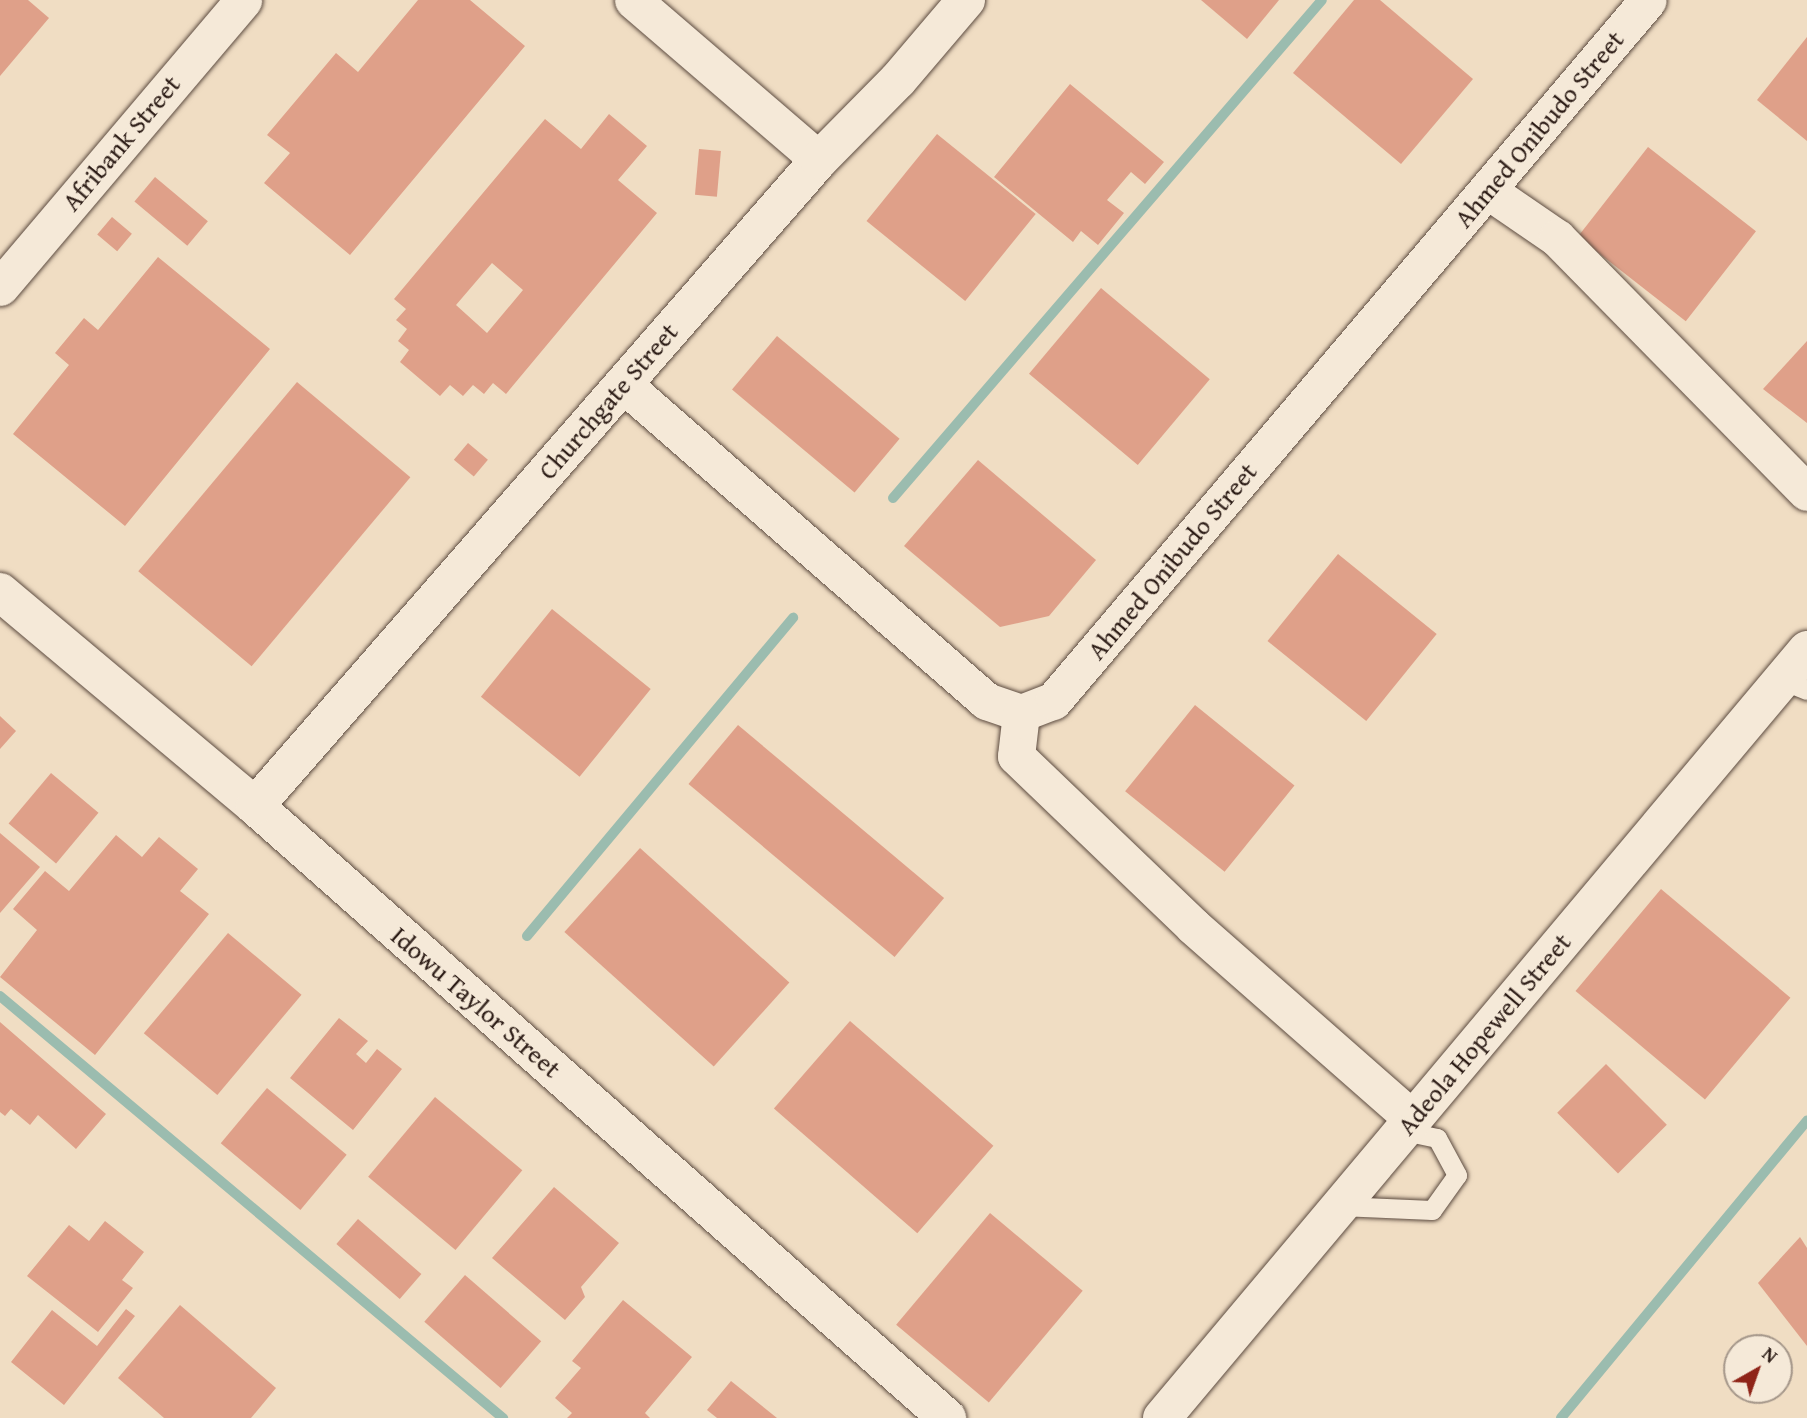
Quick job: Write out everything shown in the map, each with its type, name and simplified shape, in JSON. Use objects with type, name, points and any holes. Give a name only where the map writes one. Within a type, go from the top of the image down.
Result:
[{"type":"street","name":"Afribank Street","points":[[0,287],[243,0]]},
{"type":"street","points":[[633,0],[819,160]]},
{"type":"street","name":"Churchgate Street","points":[[255,806],[819,160],[898,80],[966,0]]},
{"type":"street","name":"Ahmed Onibudo Street","points":[[1021,713],[1053,701],[1648,0]]},
{"type":"street","points":[[1487,190],[1557,238],[1807,492]]},
{"type":"street","points":[[623,384],[986,701],[1021,713],[1016,756],[1193,926],[1408,1125]]},
{"type":"street","name":"Idowu Taylor Street","points":[[0,592],[255,806],[947,1418]]},
{"type":"street","name":"Adeola Hopewell Street","points":[[1161,1418],[1408,1125],[1795,685],[1807,650]]},
{"type":"lane","points":[[1340,1206],[1425,1212],[1432,1210],[1457,1175],[1437,1138],[1408,1125]]},
{"type":"building","points":[[0,0],[28,0],[49,18],[0,76]]},
{"type":"building","points":[[418,0],[470,0],[525,46],[350,255],[264,183],[290,153],[267,135],[336,53],[358,72]]},
{"type":"building","points":[[1201,0],[1279,0],[1247,39]]},
{"type":"building","points":[[1354,0],[1380,0],[1473,79],[1401,164],[1293,73]]},
{"type":"building","points":[[1807,37],[1807,141],[1757,100]]},
{"type":"building","points":[[1070,84],[1164,162],[1145,184],[1131,172],[1107,200],[1124,213],[1098,245],[1081,231],[1073,242],[994,177]]},
{"type":"building","points":[[609,114],[647,146],[618,180],[657,213],[506,394],[493,383],[484,394],[473,385],[463,396],[450,385],[440,396],[400,362],[409,350],[398,341],[407,329],[396,320],[406,309],[394,299],[545,119],[581,149]],"holes":[[[492,263],[523,290],[487,333],[456,305]]]},
{"type":"building","points":[[937,134],[1036,214],[965,301],[867,221]]},
{"type":"building","points":[[1648,147],[1756,231],[1686,321],[1578,237]]},
{"type":"building","points":[[699,149],[721,151],[717,197],[695,195]]},
{"type":"building","points":[[155,177],[208,221],[187,246],[134,202]]},
{"type":"building","points":[[112,217],[132,234],[117,251],[97,235]]},
{"type":"building","points":[[158,257],[270,349],[125,526],[13,434],[69,365],[55,353],[84,318],[98,330]]},
{"type":"building","points":[[1101,288],[1210,379],[1138,465],[1029,374]]},
{"type":"building","points":[[777,336],[900,439],[855,492],[732,390]]},
{"type":"building","points":[[1807,341],[1807,423],[1763,389]]},
{"type":"building","points":[[297,382],[410,477],[252,666],[138,571]]},
{"type":"building","points":[[468,443],[488,460],[474,477],[454,460]]},
{"type":"building","points":[[978,460],[1096,560],[1049,616],[1000,627],[904,546]]},
{"type":"building","points":[[1338,554],[1437,634],[1366,721],[1268,641]]},
{"type":"building","points":[[552,609],[651,689],[580,777],[481,697]]},
{"type":"building","points":[[1195,705],[1294,786],[1225,872],[1125,791]]},
{"type":"building","points":[[0,716],[16,731],[0,749]]},
{"type":"building","points":[[738,725],[944,898],[895,957],[689,784]]},
{"type":"building","points":[[51,773],[98,813],[56,863],[9,824]]},
{"type":"building","points":[[0,833],[40,867],[0,913]]},
{"type":"building","points":[[116,835],[142,857],[159,837],[198,869],[180,891],[209,914],[95,1055],[0,977],[37,930],[13,909],[45,871],[69,891]]},
{"type":"building","points":[[640,848],[789,982],[714,1066],[564,932]]},
{"type":"building","points":[[1661,889],[1790,998],[1705,1100],[1576,991]]},
{"type":"building","points":[[228,933],[302,995],[217,1095],[144,1033]]},
{"type":"building","points":[[339,1018],[368,1041],[356,1054],[366,1063],[377,1049],[402,1069],[353,1130],[290,1078]]},
{"type":"building","points":[[850,1021],[993,1146],[917,1233],[774,1109]]},
{"type":"building","points":[[0,1022],[106,1114],[76,1149],[38,1115],[30,1125],[11,1109],[5,1116],[0,1112]]},
{"type":"building","points":[[1606,1064],[1667,1125],[1618,1174],[1557,1113]]},
{"type":"building","points":[[267,1088],[347,1155],[300,1210],[221,1143]]},
{"type":"building","points":[[435,1097],[522,1170],[455,1250],[368,1177]]},
{"type":"building","points":[[554,1187],[619,1243],[581,1287],[585,1297],[565,1320],[492,1258]]},
{"type":"building","points":[[990,1213],[1083,1291],[989,1403],[896,1325]]},
{"type":"building","points":[[358,1219],[421,1274],[400,1299],[336,1244]]},
{"type":"building","points":[[105,1221],[144,1252],[122,1280],[133,1288],[98,1332],[27,1276],[69,1225],[89,1241]]},
{"type":"building","points":[[1800,1237],[1807,1248],[1807,1346],[1758,1283]]},
{"type":"building","points":[[465,1275],[541,1341],[501,1388],[424,1322]]},
{"type":"building","points":[[623,1300],[692,1357],[645,1413],[650,1418],[567,1418],[572,1413],[555,1398],[581,1368],[572,1361]]},
{"type":"building","points":[[180,1305],[276,1388],[251,1418],[164,1418],[118,1378]]},
{"type":"building","points":[[126,1309],[135,1316],[64,1405],[11,1362],[52,1310],[97,1346]]},
{"type":"building","points":[[731,1381],[777,1418],[717,1418],[707,1410]]},
{"type":"waterway","points":[[893,498],[1322,0]]},
{"type":"waterway","points":[[527,936],[793,618]]},
{"type":"waterway","points":[[0,996],[503,1418]]},
{"type":"waterway","points":[[1561,1418],[1807,1121]]}]
